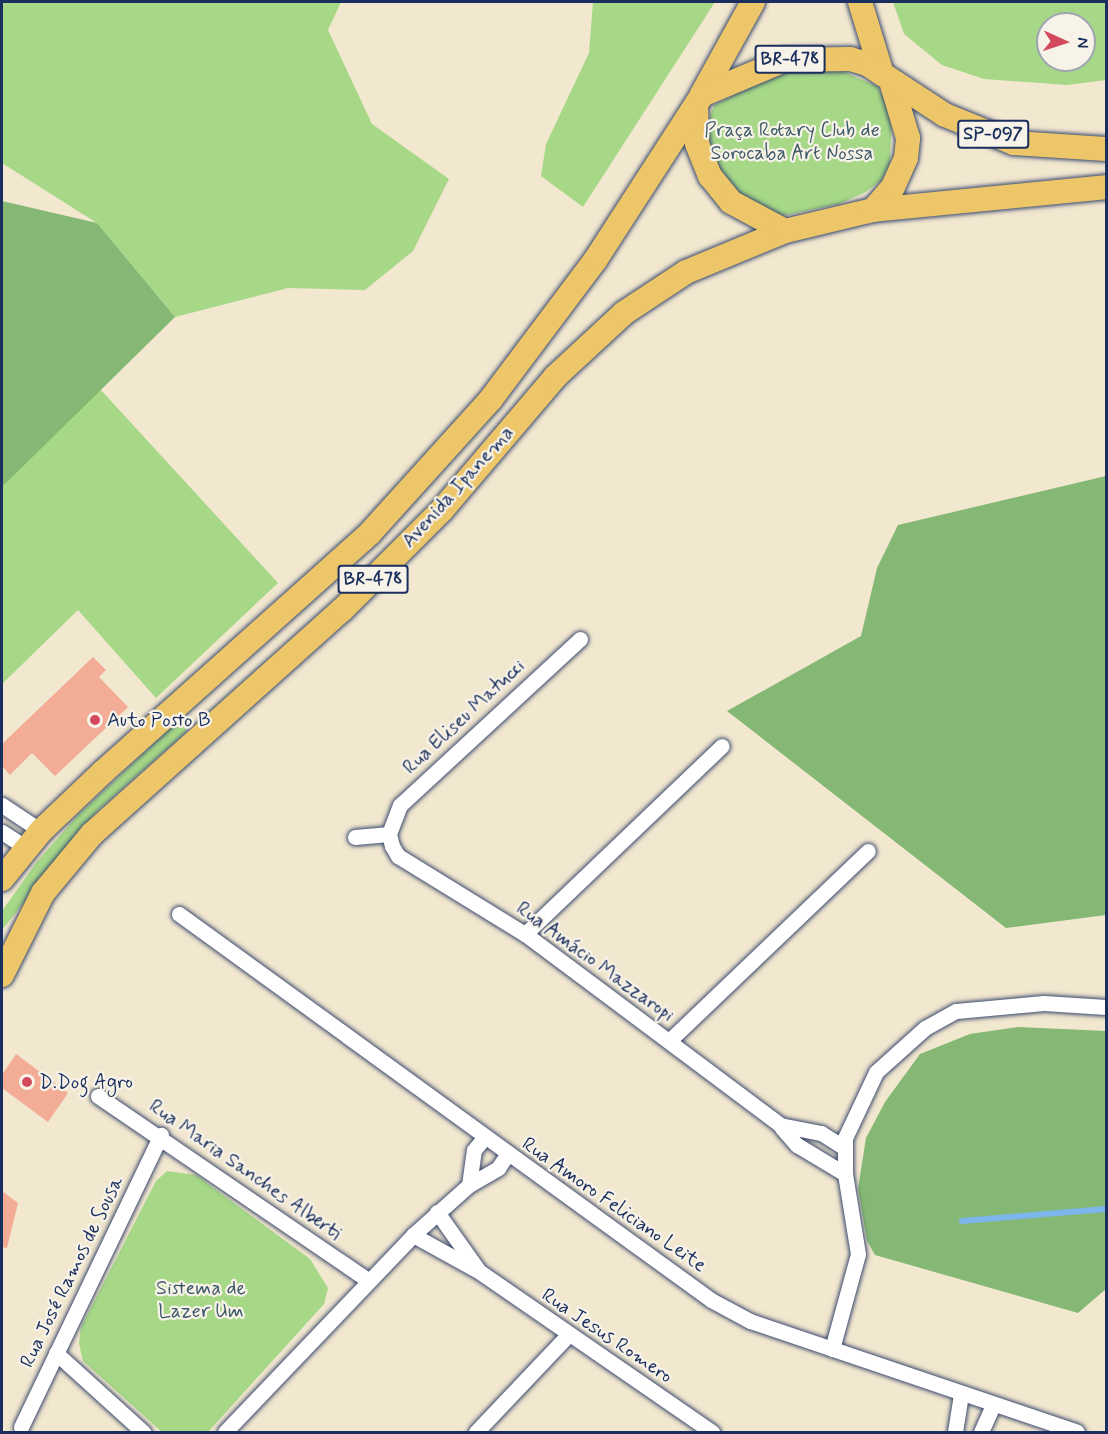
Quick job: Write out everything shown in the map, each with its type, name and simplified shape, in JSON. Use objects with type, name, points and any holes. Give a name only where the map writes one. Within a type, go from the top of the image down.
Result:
[{"type":"main road","name":"Avenida Ipanema","points":[[2,879],[34,840],[386,516],[491,399],[596,259],[699,100],[753,2]]},
{"type":"main road","points":[[860,2],[908,138],[906,158],[893,187],[873,210]]},
{"type":"main road","name":"BR-478","points":[[699,100],[785,60],[850,59],[886,77]]},
{"type":"main road","name":"SP-097","points":[[886,77],[945,115],[1014,143],[1107,148]]},
{"type":"main road","points":[[699,100],[697,144],[710,176],[731,202],[785,231]]},
{"type":"main road","name":"Avenida Ipanema","points":[[2,975],[43,893],[92,834],[342,610],[442,510],[555,377],[624,313],[686,272],[785,231],[873,210],[1107,187]]},
{"type":"street","name":"Rua Eliseu Matucci","points":[[389,834],[400,806],[580,639]]},
{"type":"street","points":[[525,934],[722,746]]},
{"type":"street","points":[[2,805],[34,840]]},
{"type":"street","points":[[2,832],[34,840]]},
{"type":"street","points":[[355,837],[389,834]]},
{"type":"street","name":"Rua Amácio Mazzaropi","points":[[389,834],[398,856],[525,934],[780,1125],[797,1145],[845,1174]]},
{"type":"street","points":[[669,1041],[868,851]]},
{"type":"street","name":"Rua Amoro Feliciano Leite","points":[[179,914],[507,1155],[711,1300],[750,1321],[962,1395],[1077,1432]]},
{"type":"street","points":[[830,1136],[843,1129],[876,1072],[899,1048],[956,1011],[1044,1003],[1107,1007]]},
{"type":"street","name":"Rua Maria Sanches Alberti","points":[[98,1096],[161,1135],[368,1280]]},
{"type":"street","points":[[832,1349],[858,1254],[845,1174],[845,1148],[855,1110]]},
{"type":"street","name":"Rua Amácio Mazzaropi","points":[[780,1125],[830,1136],[845,1148]]},
{"type":"street","name":"Rua José Ramos de Sousa","points":[[21,1427],[161,1135]]},
{"type":"street","points":[[469,1185],[474,1150],[484,1138]]},
{"type":"street","points":[[225,1432],[413,1235],[469,1185],[498,1168],[507,1155]]},
{"type":"street","name":"Rua Jesus Romero","points":[[437,1212],[480,1272]]},
{"type":"street","name":"Rua Jesus Romero","points":[[413,1235],[480,1272],[567,1336],[712,1432]]},
{"type":"street","points":[[476,1432],[567,1336]]},
{"type":"street","points":[[56,1353],[143,1432]]},
{"type":"street","points":[[955,1432],[962,1395]]},
{"type":"street","points":[[981,1432],[993,1405]]},
{"type":"green space","points":[[2,2],[341,2],[328,30],[372,124],[449,179],[413,251],[365,290],[288,288],[175,317],[97,223],[2,163]]},
{"type":"green space","points":[[593,2],[715,2],[583,207],[541,176],[546,144],[589,53]]},
{"type":"green space","points":[[893,2],[1106,2],[1106,80],[1067,85],[984,79],[942,65],[904,34]]},
{"type":"green space","name":"Praça Rotary Club de Sorocaba Art Nossa","points":[[834,68],[877,86],[892,113],[890,163],[882,180],[864,193],[839,204],[772,218],[731,187],[707,148],[706,127],[714,105],[780,72]]},
{"type":"green space","points":[[2,201],[97,223],[175,317],[2,487]]},
{"type":"green space","points":[[100,389],[278,583],[156,698],[78,610],[2,684],[2,487]]},
{"type":"green space","points":[[1106,476],[1106,915],[1006,928],[727,711],[861,636],[877,568],[898,525]]},
{"type":"green space","points":[[178,721],[187,731],[97,811],[2,930],[2,911],[36,863],[79,814]]},
{"type":"green space","points":[[1018,1027],[1106,1031],[1106,1289],[1078,1313],[875,1255],[867,1241],[858,1189],[866,1138],[885,1102],[920,1054],[970,1034]]},
{"type":"green space","name":"Sistema de Lazer Um","points":[[167,1171],[196,1175],[310,1259],[328,1288],[324,1304],[208,1432],[162,1432],[83,1361],[79,1343],[81,1327],[156,1181]]},
{"type":"building","points":[[93,657],[106,670],[99,677],[128,707],[55,776],[32,753],[10,775],[2,766],[2,744]]},
{"type":"building","name":"D.Dog Agro","points":[[16,1054],[68,1093],[48,1122],[2,1088],[2,1075]]},
{"type":"building","points":[[2,1191],[18,1203],[7,1248],[2,1247]]},
{"type":"waterway","points":[[962,1221],[1106,1209]]},
{"type":"place","name":"Auto Posto B","points":[[95,720]]},
{"type":"place","name":"D.Dog Agro","points":[[27,1082]]}]
